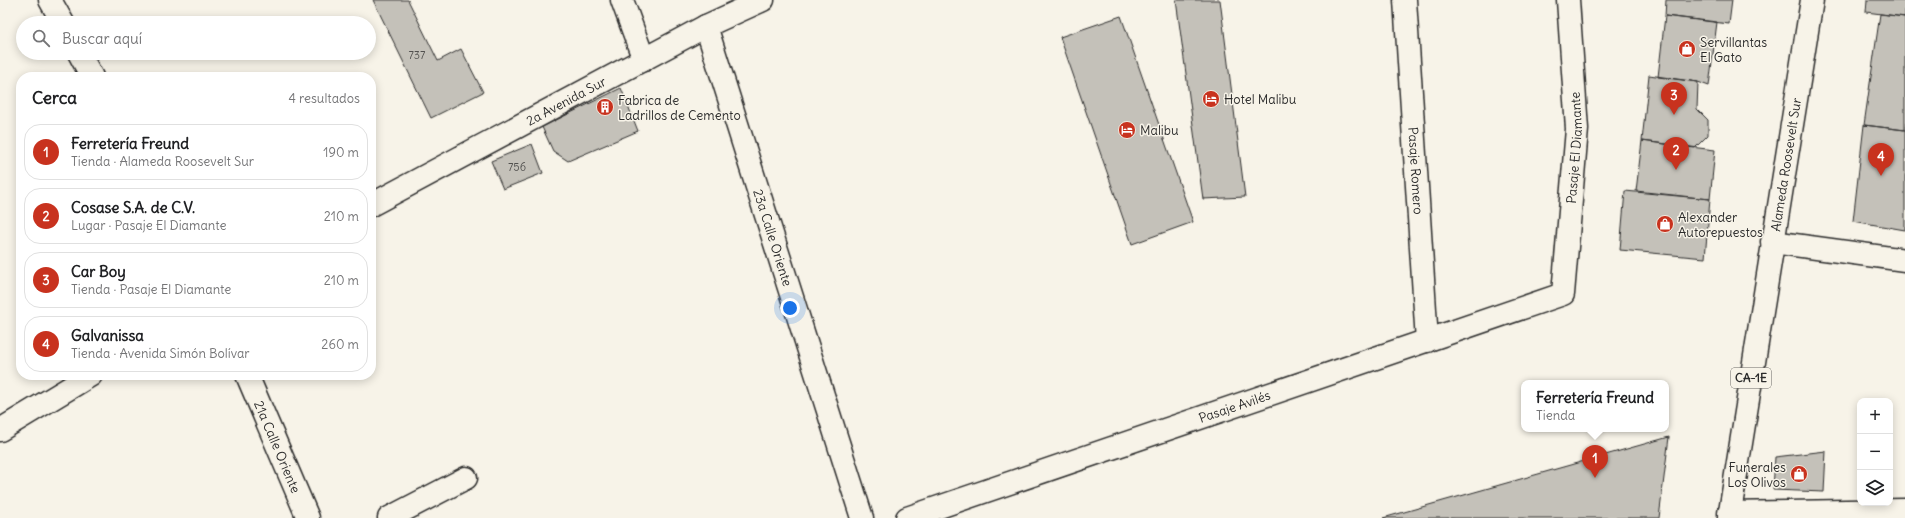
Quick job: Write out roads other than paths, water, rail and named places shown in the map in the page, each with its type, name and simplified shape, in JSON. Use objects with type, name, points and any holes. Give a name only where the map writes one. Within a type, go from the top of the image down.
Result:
[{"type":"main road","points":[[50,0],[59,16]]},
{"type":"main road","points":[[622,0],[644,60]]},
{"type":"main road","name":"2a Avenida Sur","points":[[376,202],[706,26],[763,0]]},
{"type":"main road","name":"Pasaje Romero","points":[[1405,0],[1427,341]]},
{"type":"main road","name":"Pasaje El Diamante","points":[[1563,294],[1577,129],[1568,0]]},
{"type":"main road","name":"Alameda Roosevelt Sur","points":[[1729,516],[1812,0]]},
{"type":"main road","name":"23a Calle Oriente","points":[[706,26],[862,518]]},
{"type":"main road","points":[[83,60],[89,72]]},
{"type":"main road","points":[[1772,242],[1905,260]]},
{"type":"main road","name":"Pasaje Avilés","points":[[907,518],[1563,294]]},
{"type":"main road","points":[[0,430],[82,380]]},
{"type":"main road","name":"21a Calle Oriente","points":[[249,380],[308,518]]},
{"type":"main road","points":[[389,518],[466,478]]},
{"type":"main road","points":[[1729,516],[1905,510]]},
{"type":"place","name":"Servillantas El Gato","points":[[1687,49]]},
{"type":"place","name":"Hotel Malibu","points":[[1211,99]]},
{"type":"place","name":"Fabrica de Ladrillos de Cemento","points":[[605,107]]},
{"type":"place","name":"Car Boy","points":[[1674,115]]},
{"type":"place","name":"Malibu","points":[[1127,130]]},
{"type":"place","name":"Cosase S.A. de C.V.","points":[[1676,170]]},
{"type":"place","name":"Galvanissa","points":[[1881,176]]},
{"type":"place","name":"Alexander Autorepuestos","points":[[1665,224]]},
{"type":"place","name":"Funerales Los Olivos","points":[[1799,474]]},
{"type":"place","name":"Ferretería Freund","points":[[1595,478]]}]
